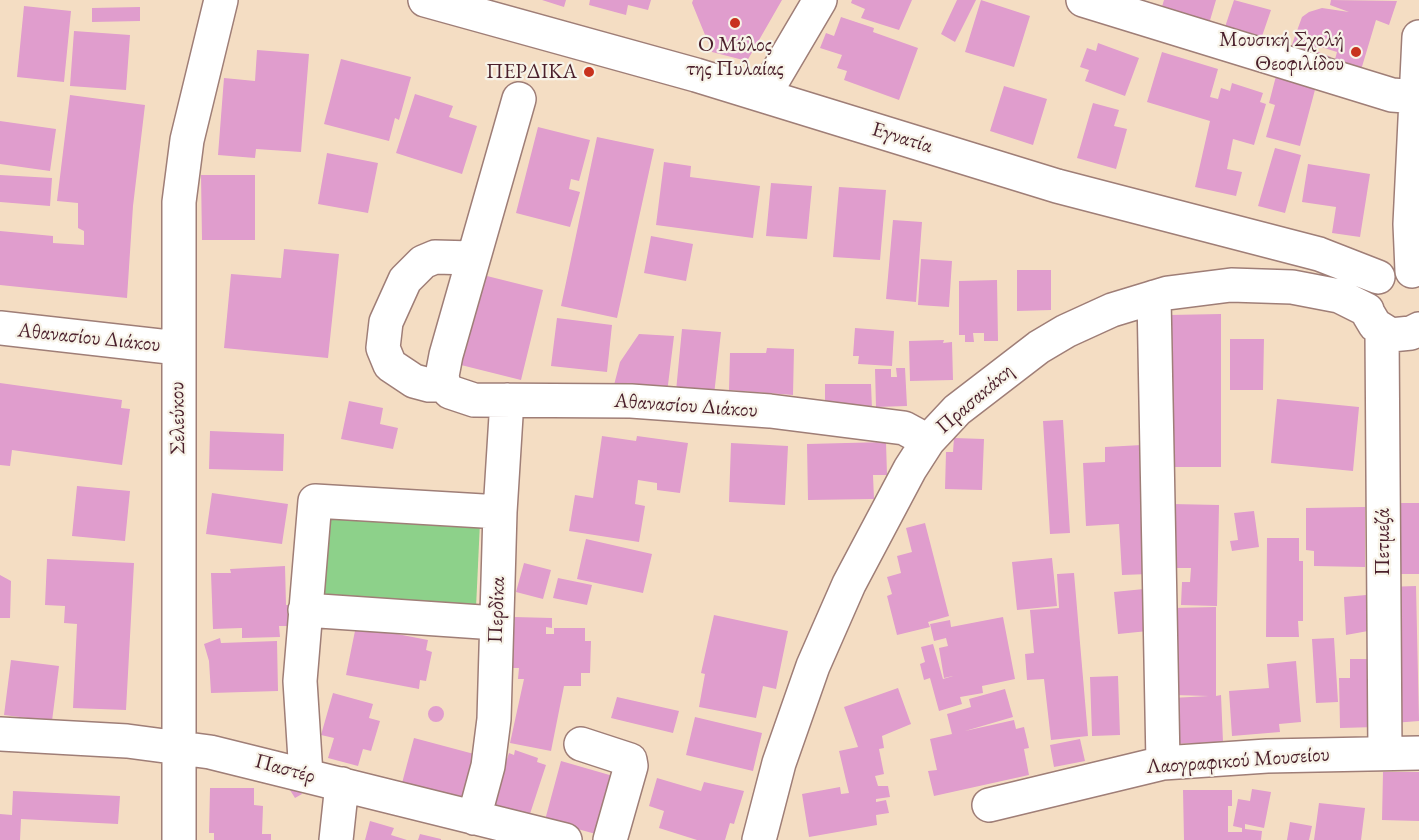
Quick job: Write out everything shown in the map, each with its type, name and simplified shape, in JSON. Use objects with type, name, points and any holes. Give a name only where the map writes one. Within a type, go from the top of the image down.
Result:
[{"type":"street","name":"Σελεύκου","points":[[179,840],[180,180],[187,140],[221,0]]},
{"type":"street","name":"Εγνατία","points":[[425,0],[764,95],[1057,186],[1319,254],[1378,278]]},
{"type":"street","points":[[764,95],[820,0]]},
{"type":"street","points":[[1083,0],[1392,94],[1417,97]]},
{"type":"street","points":[[1378,278],[1394,270],[1415,274],[1410,224],[1419,37]]},
{"type":"street","points":[[444,385],[442,371],[446,355],[519,99]]},
{"type":"street","name":"Αθανασίου Διάκου","points":[[473,258],[435,257],[423,262],[405,280],[386,322],[383,348],[390,365],[414,381],[429,385],[444,385],[450,392],[461,397],[507,400],[631,401],[770,411],[904,428],[928,441]]},
{"type":"street","name":"Πετμεζά","points":[[1378,278],[1368,292],[1400,328],[1384,753]]},
{"type":"street","name":"Πρασακάκη","points":[[759,840],[779,763],[813,666],[872,537],[928,441],[964,404],[1054,337],[1103,314],[1154,297],[1210,286],[1292,287],[1338,297],[1400,328]]},
{"type":"street","points":[[1154,297],[1163,763]]},
{"type":"street","name":"Αθανασίου Διάκου","points":[[0,328],[178,348]]},
{"type":"street","name":"Περδίκα","points":[[474,818],[492,742],[500,512],[507,400]]},
{"type":"street","points":[[306,775],[300,699],[315,501],[500,512]]},
{"type":"street","points":[[305,610],[496,623]]},
{"type":"street","name":"Παστέρ","points":[[0,734],[180,747],[306,775],[565,840]]},
{"type":"street","points":[[581,744],[630,760],[631,766],[610,840]]},
{"type":"street","name":"Λαογραφικού Μουσείου","points":[[989,805],[1163,763],[1267,756],[1419,753]]},
{"type":"street","points":[[336,840],[342,784]]},
{"type":"green space","points":[[329,512],[480,522],[476,608],[324,598]]},
{"type":"building","points":[[542,0],[566,0],[564,7]]},
{"type":"building","points":[[590,0],[651,0],[648,10],[628,5],[626,15],[589,5]]},
{"type":"building","points":[[693,0],[782,0],[747,61],[712,52],[692,3]]},
{"type":"building","points":[[852,0],[912,0],[899,30],[861,18],[865,9],[851,3]]},
{"type":"building","points":[[957,0],[976,0],[955,42],[941,34]]},
{"type":"building","points":[[981,0],[1030,16],[1014,67],[965,52]]},
{"type":"building","points":[[1164,0],[1216,0],[1206,34],[1158,20]]},
{"type":"building","points":[[1234,0],[1271,10],[1259,45],[1223,33]]},
{"type":"building","points":[[1331,0],[1397,1],[1389,25],[1376,20],[1361,70],[1334,63],[1337,52],[1318,46],[1316,51],[1331,57],[1328,65],[1290,50],[1302,17],[1309,12],[1322,8],[1349,12],[1330,5]]},
{"type":"building","points":[[24,6],[71,11],[64,82],[17,77]]},
{"type":"building","points":[[140,7],[140,21],[92,22],[92,8]]},
{"type":"building","points":[[841,17],[874,28],[873,32],[918,48],[899,100],[844,80],[847,71],[837,68],[842,55],[820,48],[826,33],[834,36]]},
{"type":"building","points":[[74,31],[130,35],[126,90],[70,86]]},
{"type":"building","points":[[1098,43],[1139,58],[1125,96],[1085,81],[1089,70],[1080,67],[1087,48],[1096,51]]},
{"type":"building","points":[[257,50],[309,54],[301,152],[256,149],[255,158],[218,155],[224,78],[255,81]]},
{"type":"building","points":[[1162,52],[1218,69],[1210,97],[1218,99],[1221,88],[1230,91],[1232,83],[1263,93],[1260,102],[1266,104],[1254,145],[1233,139],[1227,169],[1242,172],[1236,196],[1195,187],[1210,121],[1147,102]]},
{"type":"building","points":[[341,59],[411,77],[399,120],[395,118],[389,141],[324,124]]},
{"type":"building","points":[[1276,76],[1316,86],[1300,146],[1266,137],[1275,105],[1269,103]]},
{"type":"building","points":[[1004,86],[1047,99],[1033,145],[990,131]]},
{"type":"building","points":[[415,94],[453,106],[449,117],[477,126],[462,174],[396,153]]},
{"type":"building","points":[[70,95],[145,105],[133,206],[127,298],[0,285],[0,231],[53,236],[53,243],[84,245],[84,231],[78,228],[78,203],[57,201]]},
{"type":"building","points":[[1093,103],[1119,110],[1114,126],[1127,129],[1116,169],[1077,158]]},
{"type":"building","points":[[0,121],[56,129],[50,171],[0,164]]},
{"type":"building","points":[[538,127],[590,140],[579,181],[571,179],[569,189],[580,192],[570,227],[516,213]]},
{"type":"building","points":[[597,137],[654,149],[617,318],[561,306]]},
{"type":"building","points":[[1275,148],[1301,155],[1285,213],[1258,206]]},
{"type":"building","points":[[327,153],[378,163],[368,213],[318,204]]},
{"type":"building","points":[[664,162],[691,166],[690,177],[760,186],[753,238],[656,225]]},
{"type":"building","points":[[1308,164],[1370,174],[1360,237],[1332,233],[1336,207],[1302,202]]},
{"type":"building","points":[[0,175],[52,178],[50,206],[0,202]]},
{"type":"building","points":[[201,175],[255,175],[255,240],[202,240]]},
{"type":"building","points":[[771,183],[812,186],[807,239],[766,236]]},
{"type":"building","points":[[839,187],[886,190],[880,260],[833,257]]},
{"type":"building","points":[[893,220],[922,222],[916,302],[886,299]]},
{"type":"building","points":[[651,236],[693,244],[686,281],[644,273]]},
{"type":"building","points":[[284,249],[339,254],[328,358],[224,348],[231,274],[281,278]]},
{"type":"building","points":[[921,259],[952,261],[949,307],[918,305]]},
{"type":"building","points":[[1017,270],[1051,270],[1051,310],[1017,311]]},
{"type":"building","points":[[483,275],[543,290],[521,380],[461,365]]},
{"type":"building","points":[[997,280],[998,341],[984,341],[984,333],[973,333],[974,342],[965,342],[965,335],[959,335],[959,281]]},
{"type":"building","points":[[1221,314],[1221,467],[1168,467],[1169,315]]},
{"type":"building","points":[[557,318],[612,325],[607,372],[551,366]]},
{"type":"building","points":[[855,328],[894,331],[892,366],[858,364],[859,356],[853,356]]},
{"type":"building","points":[[682,329],[721,332],[714,395],[676,391]]},
{"type":"building","points":[[639,334],[674,336],[667,393],[614,385],[620,362]]},
{"type":"building","points":[[1230,339],[1264,339],[1263,390],[1230,390]]},
{"type":"building","points":[[944,340],[943,343],[952,342],[953,380],[910,381],[909,341]]},
{"type":"building","points":[[767,348],[794,349],[793,395],[729,390],[730,353],[766,353]]},
{"type":"building","points":[[896,368],[905,368],[907,406],[876,407],[875,369],[891,369],[891,377],[897,377]]},
{"type":"building","points":[[0,383],[122,400],[121,408],[130,409],[122,465],[12,450],[10,466],[0,465]]},
{"type":"building","points":[[825,384],[871,384],[872,409],[825,409]]},
{"type":"building","points":[[1277,399],[1359,407],[1353,471],[1271,463]]},
{"type":"building","points":[[349,401],[383,408],[380,424],[398,428],[393,449],[341,439]]},
{"type":"building","points":[[1063,420],[1070,533],[1050,534],[1043,421]]},
{"type":"building","points":[[210,431],[284,434],[283,471],[209,469]]},
{"type":"building","points":[[602,436],[636,441],[637,436],[688,443],[680,493],[657,490],[657,483],[638,480],[635,504],[645,506],[639,542],[569,531],[575,495],[593,498]]},
{"type":"building","points":[[954,438],[984,439],[982,490],[945,489],[946,452],[953,452]]},
{"type":"building","points":[[886,442],[887,475],[873,475],[874,499],[808,500],[807,444]]},
{"type":"building","points":[[731,443],[788,446],[785,505],[729,502]]},
{"type":"building","points":[[1142,445],[1149,574],[1122,575],[1119,524],[1086,526],[1083,463],[1105,462],[1105,447]]},
{"type":"building","points":[[77,486],[130,491],[125,541],[72,536]]},
{"type":"building","points":[[212,493],[288,504],[282,544],[206,534]]},
{"type":"building","points":[[1390,503],[1419,503],[1419,574],[1391,574]]},
{"type":"building","points":[[1172,504],[1219,505],[1217,606],[1181,605],[1182,582],[1190,582],[1191,568],[1171,568]]},
{"type":"building","points":[[1365,507],[1365,567],[1314,566],[1314,551],[1306,550],[1306,508]]},
{"type":"building","points":[[1254,511],[1259,547],[1232,551],[1230,541],[1238,540],[1234,513]]},
{"type":"building","points":[[925,523],[949,616],[928,622],[930,627],[897,635],[887,596],[892,594],[887,577],[901,573],[897,556],[912,552],[906,528]]},
{"type":"building","points":[[1267,538],[1299,538],[1299,561],[1303,561],[1303,621],[1298,621],[1299,637],[1266,637]]},
{"type":"building","points":[[586,539],[652,554],[643,593],[577,579]]},
{"type":"building","points":[[1052,558],[1057,606],[1017,610],[1012,562]]},
{"type":"building","points":[[47,559],[134,563],[126,710],[73,708],[77,624],[64,623],[65,606],[45,605]]},
{"type":"building","points":[[524,563],[551,570],[543,599],[516,592]]},
{"type":"building","points":[[285,566],[286,605],[291,605],[291,626],[279,626],[280,637],[242,638],[242,628],[213,629],[211,573],[231,573],[230,569]]},
{"type":"building","points":[[1074,573],[1088,736],[1051,740],[1044,679],[1027,680],[1025,654],[1034,653],[1030,610],[1059,608],[1057,574]]},
{"type":"building","points":[[0,575],[11,581],[10,618],[0,618]]},
{"type":"building","points":[[558,578],[592,585],[587,605],[553,598]]},
{"type":"building","points":[[1416,586],[1419,721],[1393,723],[1386,587]]},
{"type":"building","points":[[1144,589],[1148,631],[1118,634],[1114,592]]},
{"type":"building","points":[[1377,594],[1379,629],[1346,635],[1344,597]]},
{"type":"building","points":[[1216,607],[1216,696],[1221,695],[1223,742],[1174,744],[1172,698],[1209,696],[1173,695],[1172,608]]},
{"type":"building","points":[[714,615],[788,631],[776,689],[763,686],[756,718],[699,707],[705,674],[701,673]]},
{"type":"building","points":[[514,617],[552,618],[552,628],[546,627],[546,634],[554,634],[554,628],[585,628],[585,641],[591,641],[590,673],[581,673],[581,686],[564,686],[551,751],[510,743],[524,679],[518,679],[519,668],[512,668]]},
{"type":"building","points":[[1003,617],[1015,679],[982,686],[983,693],[960,697],[962,704],[939,711],[930,678],[924,680],[920,664],[925,662],[921,647],[933,644],[943,679],[953,676],[944,678],[939,648],[948,646],[946,638],[934,641],[930,624],[950,620],[951,627]]},
{"type":"building","points":[[356,626],[428,640],[426,650],[432,652],[426,681],[420,680],[419,689],[346,675]]},
{"type":"building","points":[[220,638],[221,643],[277,641],[278,691],[211,693],[209,661],[204,644]]},
{"type":"building","points":[[1334,638],[1338,702],[1316,703],[1312,639]]},
{"type":"building","points":[[1350,659],[1367,659],[1368,679],[1375,679],[1376,727],[1340,728],[1339,678],[1350,678]]},
{"type":"building","points":[[11,660],[59,666],[52,721],[4,715]]},
{"type":"building","points":[[1296,661],[1301,722],[1279,724],[1280,732],[1232,736],[1229,691],[1269,688],[1267,664]]},
{"type":"building","points":[[1118,676],[1120,735],[1092,736],[1090,677]]},
{"type":"building","points":[[898,688],[911,724],[882,736],[884,748],[879,749],[884,774],[875,776],[878,786],[888,786],[890,797],[876,799],[876,802],[886,800],[889,813],[876,815],[877,825],[809,837],[802,794],[840,787],[841,794],[849,793],[839,751],[858,747],[844,707]]},
{"type":"building","points":[[1005,689],[1013,717],[965,731],[1014,720],[1016,729],[1024,727],[1029,748],[1024,749],[1029,775],[934,796],[928,771],[937,770],[930,739],[952,734],[947,714],[971,707],[969,699]]},
{"type":"building","points":[[333,693],[373,704],[369,718],[380,721],[371,751],[363,749],[358,766],[328,758],[334,738],[321,735]]},
{"type":"building","points":[[617,697],[679,711],[673,733],[611,718]]},
{"type":"building","points":[[436,706],[442,708],[444,714],[442,720],[436,722],[430,720],[428,714],[430,708]]},
{"type":"building","points":[[695,717],[762,733],[753,771],[686,755]]},
{"type":"building","points":[[414,738],[474,754],[461,803],[401,787]]},
{"type":"building","points":[[1080,739],[1085,761],[1054,767],[1050,745]]},
{"type":"building","points":[[515,750],[538,758],[537,762],[546,765],[528,820],[491,807],[509,753],[514,755]]},
{"type":"building","points":[[561,761],[620,778],[603,836],[545,820]]},
{"type":"building","points":[[1383,772],[1419,772],[1419,821],[1382,820]]},
{"type":"building","points":[[657,778],[701,791],[704,782],[744,791],[734,824],[730,823],[725,840],[697,840],[659,828],[664,811],[649,806]]},
{"type":"building","points":[[297,786],[302,794],[295,798],[290,790]]},
{"type":"building","points":[[210,788],[254,788],[254,805],[263,806],[262,834],[271,834],[271,840],[214,840],[214,833],[209,833]]},
{"type":"building","points":[[1252,789],[1271,792],[1264,828],[1245,824],[1245,829],[1262,831],[1261,840],[1184,840],[1183,790],[1232,790],[1232,806],[1228,806],[1228,832],[1242,832],[1242,828],[1233,826],[1238,799],[1250,801]]},
{"type":"building","points":[[13,791],[120,796],[118,824],[21,819],[20,840],[0,840],[0,814],[12,815]]},
{"type":"building","points":[[1319,803],[1365,808],[1361,840],[1314,840]]},
{"type":"building","points":[[370,821],[394,828],[391,835],[407,840],[365,840]]},
{"type":"building","points":[[1290,822],[1312,826],[1309,840],[1287,840]]},
{"type":"building","points":[[420,834],[441,839],[441,840],[418,840]]},
{"type":"place","name":"Ο Μύλος της Πυλαίας","points":[[735,23]]},
{"type":"place","name":"Μουσική Σχολή Θεοφιλίδου","points":[[1356,52]]},
{"type":"place","name":"ΠΕΡΔΙΚΑ","points":[[589,72]]}]
